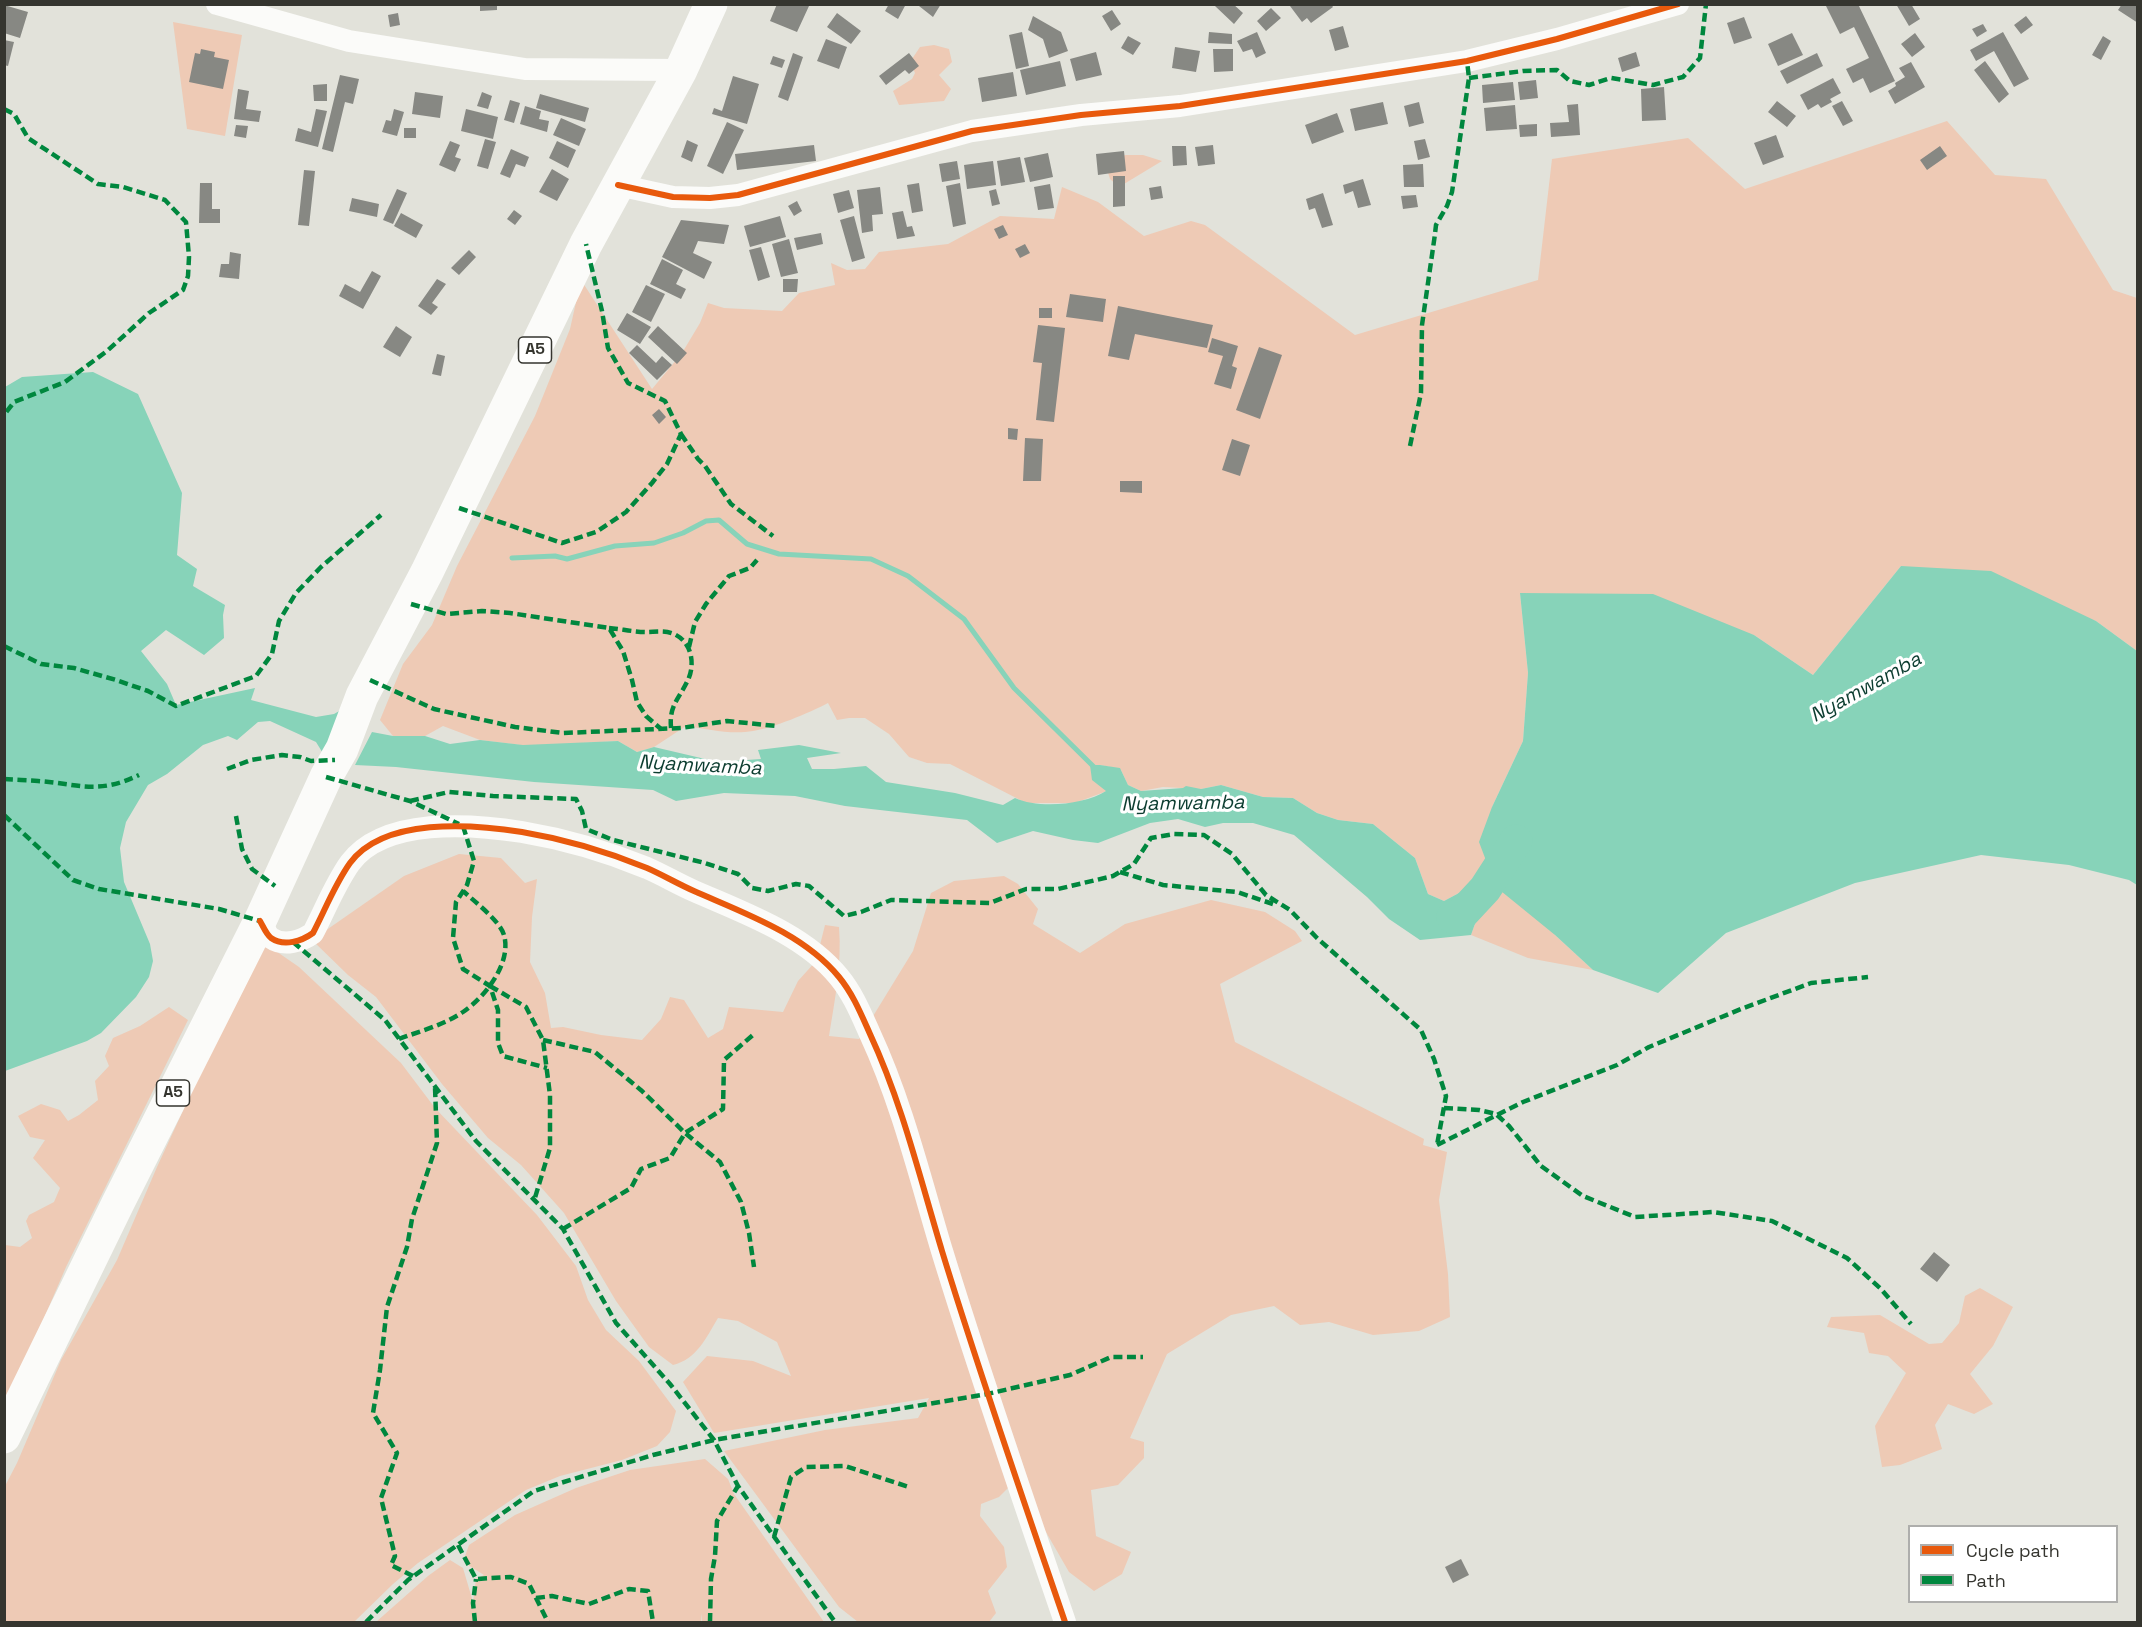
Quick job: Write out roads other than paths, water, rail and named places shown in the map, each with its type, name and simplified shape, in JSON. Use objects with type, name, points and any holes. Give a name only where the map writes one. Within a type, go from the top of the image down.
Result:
[{"type":"highway","name":"A5","points":[[4,1437],[118,1203],[260,921],[326,777],[342,749],[362,696],[428,572],[586,244],[681,69],[711,4]]},
{"type":"street","points":[[217,4],[349,41],[525,69],[681,69]]},
{"type":"street","points":[[618,185],[674,197],[710,198],[738,195],[972,131],[1081,115],[1180,106],[1467,61],[1557,39],[1678,4]]},
{"type":"street","points":[[260,921],[270,937],[286,942],[304,939],[313,933],[348,865],[371,845],[399,834],[433,826],[489,827],[548,838],[599,851],[647,868],[784,934],[822,958],[854,998],[880,1056],[898,1105],[987,1394],[1065,1623]]},
{"type":"water","points":[[93,372],[138,394],[182,493],[177,555],[197,569],[193,586],[225,605],[224,638],[204,655],[166,630],[141,651],[167,684],[176,705],[255,688],[251,700],[316,717],[334,714],[348,706],[324,755],[316,742],[270,721],[258,722],[237,740],[228,736],[203,745],[167,774],[148,785],[126,822],[120,848],[124,882],[150,944],[153,961],[149,977],[136,997],[101,1033],[87,1041],[5,1071],[5,387],[22,377]]},
{"type":"water","points":[[1901,566],[1991,571],[2096,621],[2137,651],[2137,885],[2129,880],[2069,865],[1981,855],[1855,883],[1726,933],[1658,993],[1593,970],[1555,935],[1496,887],[1479,842],[1492,807],[1523,741],[1528,673],[1520,593],[1653,594],[1754,635],[1813,675]]},
{"type":"water","points":[[372,732],[393,736],[425,736],[450,744],[480,740],[523,745],[618,741],[637,752],[654,747],[718,762],[761,759],[758,750],[799,745],[841,753],[807,758],[812,769],[866,766],[886,782],[955,793],[1003,805],[1015,798],[1036,804],[1061,804],[1097,796],[1106,791],[1092,780],[1090,765],[1100,765],[1120,768],[1128,785],[1141,791],[1186,786],[1201,789],[1221,785],[1263,797],[1293,798],[1317,813],[1338,820],[1373,824],[1415,858],[1428,894],[1444,901],[1459,893],[1492,886],[1469,911],[1477,918],[1471,935],[1420,940],[1389,919],[1367,897],[1294,835],[1253,823],[1223,823],[1205,827],[1178,819],[1150,823],[1098,843],[1033,831],[997,843],[967,820],[845,806],[795,796],[724,793],[676,801],[653,790],[534,782],[396,767],[355,765]]},
{"type":"waterway","points":[[512,558],[555,556],[567,559],[615,546],[654,543],[683,533],[706,521],[719,520],[747,544],[779,554],[871,559],[908,576],[964,619],[1014,688],[1096,769]]},
{"type":"waterway","name":"Nyamwamba","points":[[1453,917],[1458,918],[1485,889],[1516,841]]}]
